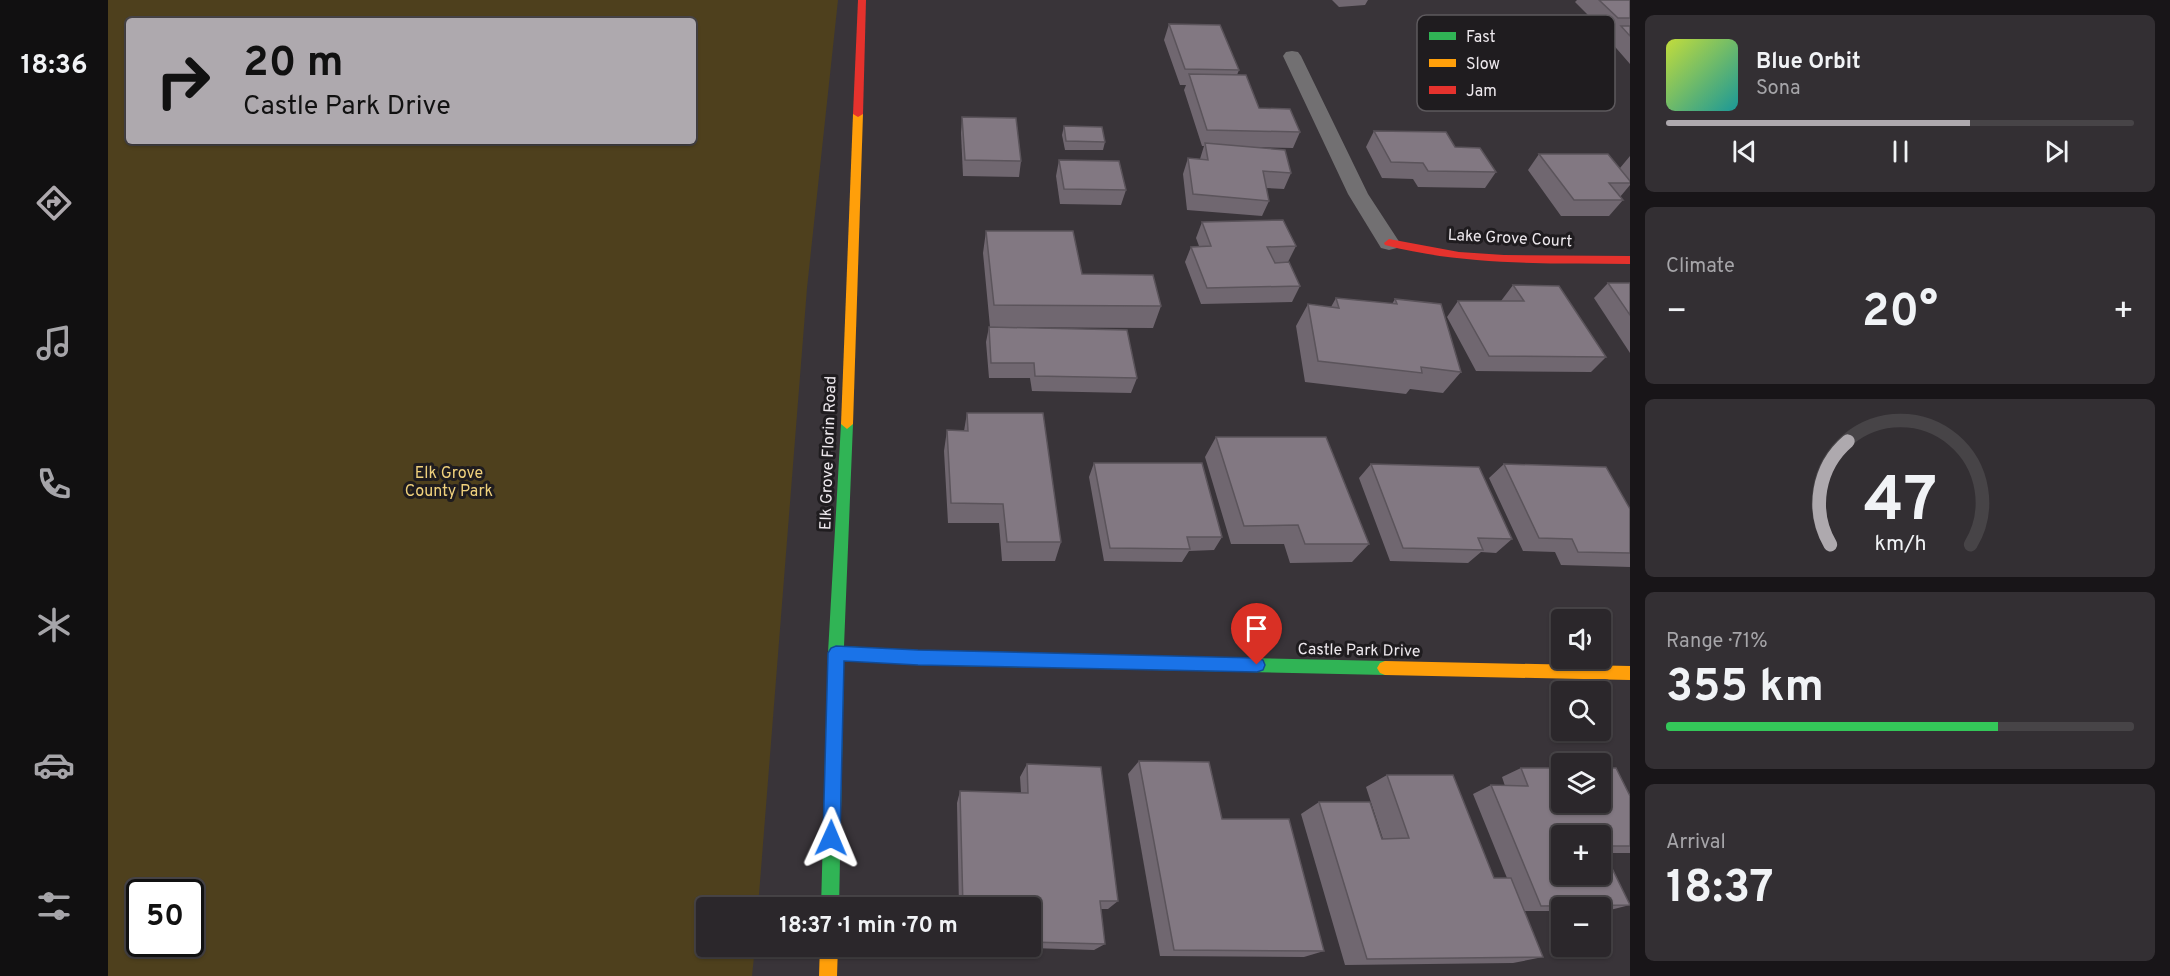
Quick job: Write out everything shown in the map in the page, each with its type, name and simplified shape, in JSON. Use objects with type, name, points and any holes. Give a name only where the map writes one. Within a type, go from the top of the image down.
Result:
[{"type":"main road","name":"Elk Grove Florin Road","points":[[830,897],[836,653],[844,523],[862,0]]},
{"type":"main road","name":"Lake Grove Court","points":[[1389,243],[1459,256],[1504,259],[1630,260]]},
{"type":"main road","name":"Castle Park Drive","points":[[836,653],[918,658],[1630,673]]},
{"type":"main road","points":[[828,976],[829,957]]},
{"type":"lane","points":[[1292,56],[1358,194],[1389,243]]},
{"type":"green space","name":"Elk Grove County Park","points":[[108,0],[838,0],[807,288],[759,897],[696,897],[696,957],[754,957],[752,976],[108,976]]},
{"type":"building","points":[[1599,0],[1630,0],[1630,18],[1618,18]]},
{"type":"building","points":[[1169,24],[1220,25],[1239,70],[1185,69]]},
{"type":"building","points":[[1621,26],[1630,26],[1630,36]]},
{"type":"building","points":[[1189,74],[1246,75],[1259,108],[1290,109],[1300,132],[1207,130]]},
{"type":"building","points":[[962,117],[1016,118],[1021,161],[965,160]]},
{"type":"building","points":[[1064,126],[1102,127],[1105,142],[1066,141]]},
{"type":"building","points":[[1374,131],[1446,132],[1455,147],[1480,148],[1496,172],[1428,171],[1423,163],[1391,162]]},
{"type":"building","points":[[1205,143],[1285,150],[1291,173],[1263,171],[1269,201],[1193,194],[1188,158],[1208,160]]},
{"type":"building","points":[[1539,154],[1608,154],[1630,181],[1630,183],[1609,183],[1623,200],[1574,200]]},
{"type":"building","points":[[1059,160],[1119,161],[1126,190],[1064,189]]},
{"type":"building","points":[[1283,220],[1296,246],[1267,247],[1275,263],[1289,262],[1300,286],[1207,288],[1191,247],[1211,246],[1202,222]]},
{"type":"building","points":[[986,231],[1073,231],[1082,274],[1153,275],[1161,306],[994,305]]},
{"type":"building","points":[[1608,283],[1630,283],[1630,315]]},
{"type":"building","points":[[1513,285],[1559,286],[1606,357],[1489,356],[1458,301],[1524,301]]},
{"type":"building","points":[[1336,298],[1397,304],[1395,299],[1441,304],[1461,372],[1421,367],[1422,373],[1318,361],[1308,304],[1339,308]]},
{"type":"building","points":[[989,327],[1127,330],[1137,378],[1035,376],[1034,363],[991,363]]},
{"type":"building","points":[[967,413],[1043,413],[1061,542],[1007,542],[1003,504],[951,503],[947,430],[968,431]]},
{"type":"building","points":[[1216,437],[1326,437],[1369,544],[1305,544],[1298,525],[1244,526]]},
{"type":"building","points":[[1094,463],[1202,463],[1222,537],[1187,537],[1190,549],[1110,548]]},
{"type":"building","points":[[1371,464],[1479,467],[1512,539],[1478,538],[1483,550],[1403,548]]},
{"type":"building","points":[[1504,464],[1606,467],[1630,509],[1630,553],[1578,552],[1572,539],[1539,538]]},
{"type":"building","points":[[1139,761],[1209,762],[1222,819],[1289,819],[1324,951],[1174,950]]},
{"type":"building","points":[[1027,764],[1101,767],[1118,901],[1100,901],[1105,944],[1041,942],[1041,897],[963,897],[960,791],[1028,793]]},
{"type":"building","points":[[1521,768],[1551,768],[1551,813],[1611,813],[1611,768],[1616,768],[1630,796],[1630,846],[1611,846],[1611,825],[1551,825],[1551,885],[1611,885],[1611,866],[1630,905],[1611,905],[1611,897],[1551,897],[1551,906],[1541,906],[1491,785],[1528,786]]},
{"type":"building","points":[[1387,775],[1453,775],[1494,878],[1511,878],[1543,957],[1367,959],[1319,802],[1370,802],[1382,839],[1409,838]]},
{"type":"traffic: fast","points":[[830,897],[836,653],[847,424]]},
{"type":"traffic: fast","points":[[836,653],[918,658],[1385,668]]},
{"type":"traffic: slow","points":[[847,424],[858,114]]},
{"type":"traffic: slow","points":[[1385,668],[1630,673]]},
{"type":"traffic: slow","points":[[828,976],[829,957]]},
{"type":"traffic: jam","points":[[858,114],[862,0]]},
{"type":"traffic: jam","points":[[1389,243],[1459,256],[1504,259],[1630,260]]},
{"type":"route","points":[[831,838],[836,653],[918,658],[1257,665]]}]
